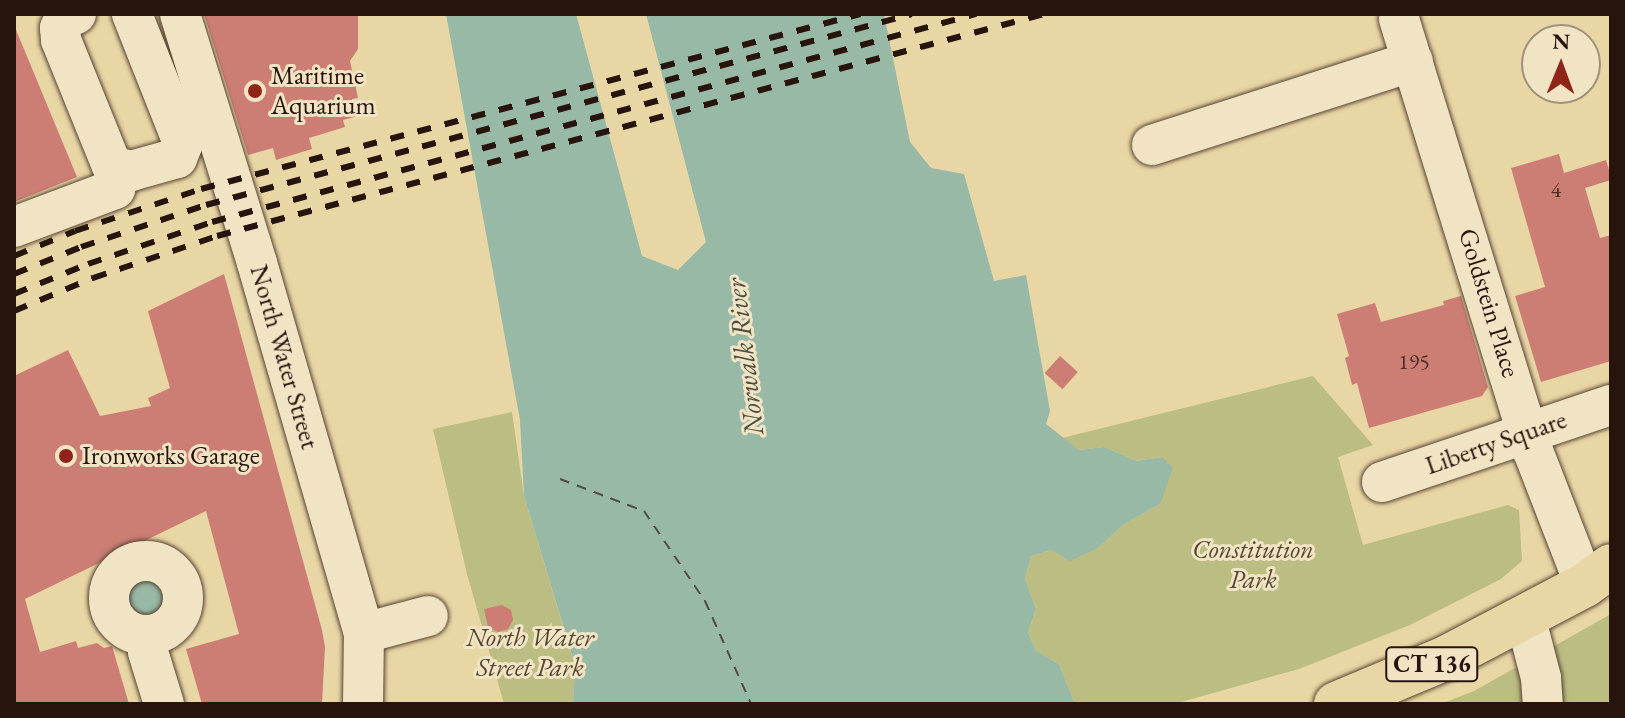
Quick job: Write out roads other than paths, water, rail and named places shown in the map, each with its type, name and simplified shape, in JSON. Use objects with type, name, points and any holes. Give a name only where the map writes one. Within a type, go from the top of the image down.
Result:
[{"type":"main road","name":"CT 136","points":[[1336,704],[1446,658],[1598,575]]},
{"type":"street","points":[[76,14],[64,19],[60,28],[61,40],[112,166],[120,171],[177,158],[183,143],[132,14]]},
{"type":"street","name":"North Water Street","points":[[180,14],[262,278],[364,633],[363,704]]},
{"type":"street","name":"Goldstein Place","points":[[1399,19],[1528,434],[1598,575]]},
{"type":"street","points":[[1152,145],[1413,61]]},
{"type":"street","points":[[14,227],[115,189],[120,171]]},
{"type":"street","name":"Liberty Square","points":[[1382,482],[1611,405]]},
{"type":"street","points":[[364,633],[428,616]]},
{"type":"street","points":[[1525,616],[1541,678],[1543,704]]},
{"type":"street","points":[[147,636],[148,652],[164,704]]},
{"type":"water","name":"Norwalk River","points":[[446,14],[884,14],[910,142],[931,168],[964,174],[994,281],[1026,275],[1050,411],[1046,424],[1079,450],[1104,447],[1136,461],[1162,457],[1173,468],[1160,504],[1124,524],[1098,548],[1070,561],[1052,550],[1031,556],[1025,579],[1036,609],[1028,632],[1036,651],[1059,664],[1075,704],[573,704],[575,665],[524,496],[520,420]]},
{"type":"water","points":[[148,576],[163,583],[170,598],[163,613],[148,620],[133,613],[126,598],[133,583]]},
{"type":"railway","points":[[14,256],[75,231],[201,189],[860,14]]},
{"type":"railway","points":[[14,274],[81,247],[206,205],[912,14]]},
{"type":"railway","points":[[14,294],[88,264],[212,222],[976,14]]},
{"type":"railway","points":[[14,311],[93,278],[217,236],[1044,14]]},
{"type":"place","name":"Maritime Aquarium","points":[[255,91]]},
{"type":"place","name":"Ironworks Garage","points":[[66,456]]},
{"type":"park label","name":"Constitution Park","points":[[1253,565]]},
{"type":"park label","name":"North Water Street Park","points":[[530,653]]}]
